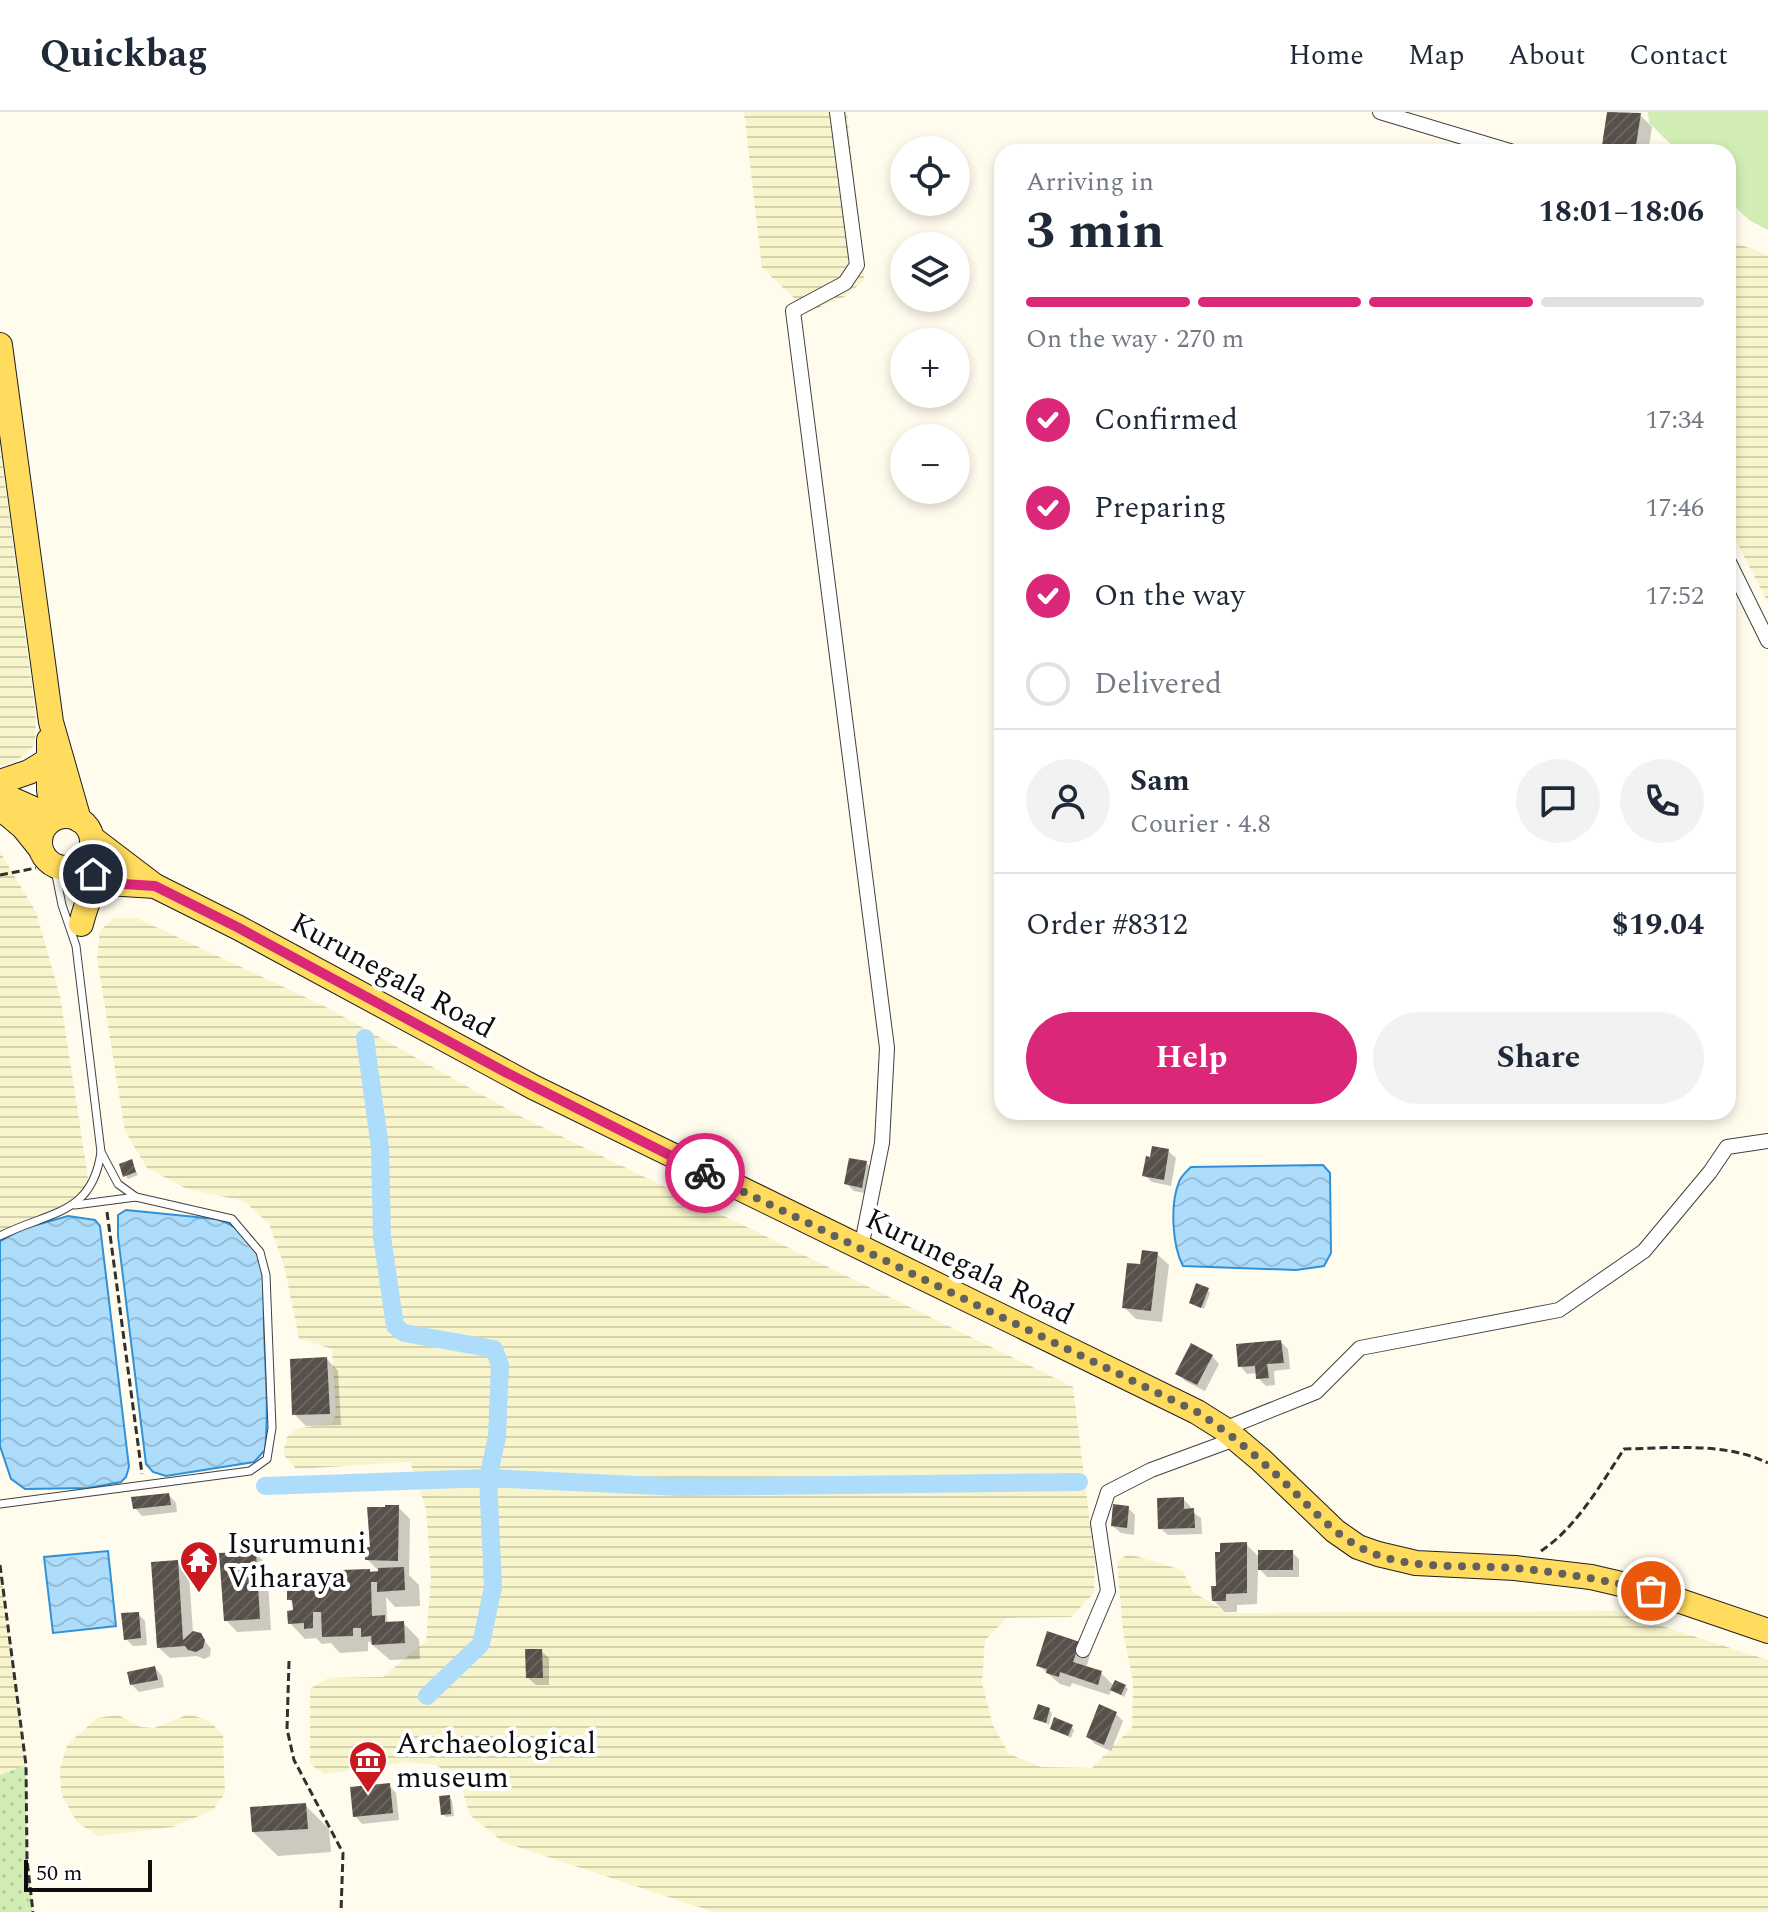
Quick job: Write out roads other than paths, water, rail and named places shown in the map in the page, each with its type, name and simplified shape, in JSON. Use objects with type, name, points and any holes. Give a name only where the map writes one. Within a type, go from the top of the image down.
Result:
[{"type":"main road","points":[[0,345],[51,722],[86,829],[89,855],[79,866],[66,868],[47,857],[23,827],[0,808]]},
{"type":"main road","points":[[47,857],[42,831],[54,818],[47,761],[51,722]]},
{"type":"main road","points":[[0,782],[29,772],[47,761]]},
{"type":"main road","points":[[0,794],[54,818],[67,817],[86,829]]},
{"type":"main road","name":"Kurunegala Road","points":[[86,829],[155,886],[546,1094],[1197,1412],[1229,1434],[1335,1531],[1358,1547],[1416,1563],[1515,1568],[1591,1577],[1651,1591],[1768,1631]]},
{"type":"main road","name":"Kurunegala Road","points":[[79,866],[107,883],[155,886]]},
{"type":"main road","points":[[79,935],[87,901],[95,889],[107,883]]},
{"type":"street","points":[[837,112],[857,265],[845,283],[793,311],[887,1048],[882,1143],[861,1248]]},
{"type":"street","points":[[1380,112],[1486,144]]},
{"type":"street","points":[[1736,576],[1768,641]]},
{"type":"street","points":[[1083,1650],[1108,1591],[1098,1523],[1108,1492],[1316,1392],[1360,1348],[1559,1310],[1644,1251],[1727,1147],[1768,1141]]},
{"type":"lane","points":[[47,857],[62,905],[79,935]]},
{"type":"lane","points":[[73,1205],[90,1191],[101,1152],[79,935],[79,866]]},
{"type":"lane","points":[[101,1152],[118,1184],[136,1197]]},
{"type":"lane","points":[[0,1236],[73,1205],[136,1197],[232,1219],[260,1252],[266,1275],[272,1428],[267,1459],[250,1471],[0,1504]]},
{"type":"water","points":[[1323,1165],[1330,1173],[1331,1253],[1324,1266],[1296,1270],[1183,1266],[1173,1213],[1180,1180],[1191,1167]]},
{"type":"water","points":[[126,1210],[216,1219],[242,1233],[256,1251],[263,1284],[267,1420],[265,1450],[254,1462],[166,1476],[153,1472],[146,1464],[118,1236],[118,1215]]},
{"type":"water","points":[[68,1216],[95,1220],[100,1226],[129,1467],[121,1482],[88,1488],[25,1489],[11,1479],[0,1446],[0,1241],[22,1229]]},
{"type":"water","points":[[108,1551],[116,1626],[53,1633],[44,1557]]},
{"type":"waterway","points":[[365,1038],[380,1148],[382,1237],[395,1326],[404,1333],[494,1349],[500,1365],[497,1437],[488,1478],[493,1587],[481,1644],[427,1696]]},
{"type":"waterway","points":[[265,1486],[488,1478],[680,1487],[1079,1482]]},
{"type":"place","name":"Isurumuni Viharaya","points":[[199,1594]]},
{"type":"place","name":"Archaeological museum","points":[[368,1794]]}]
